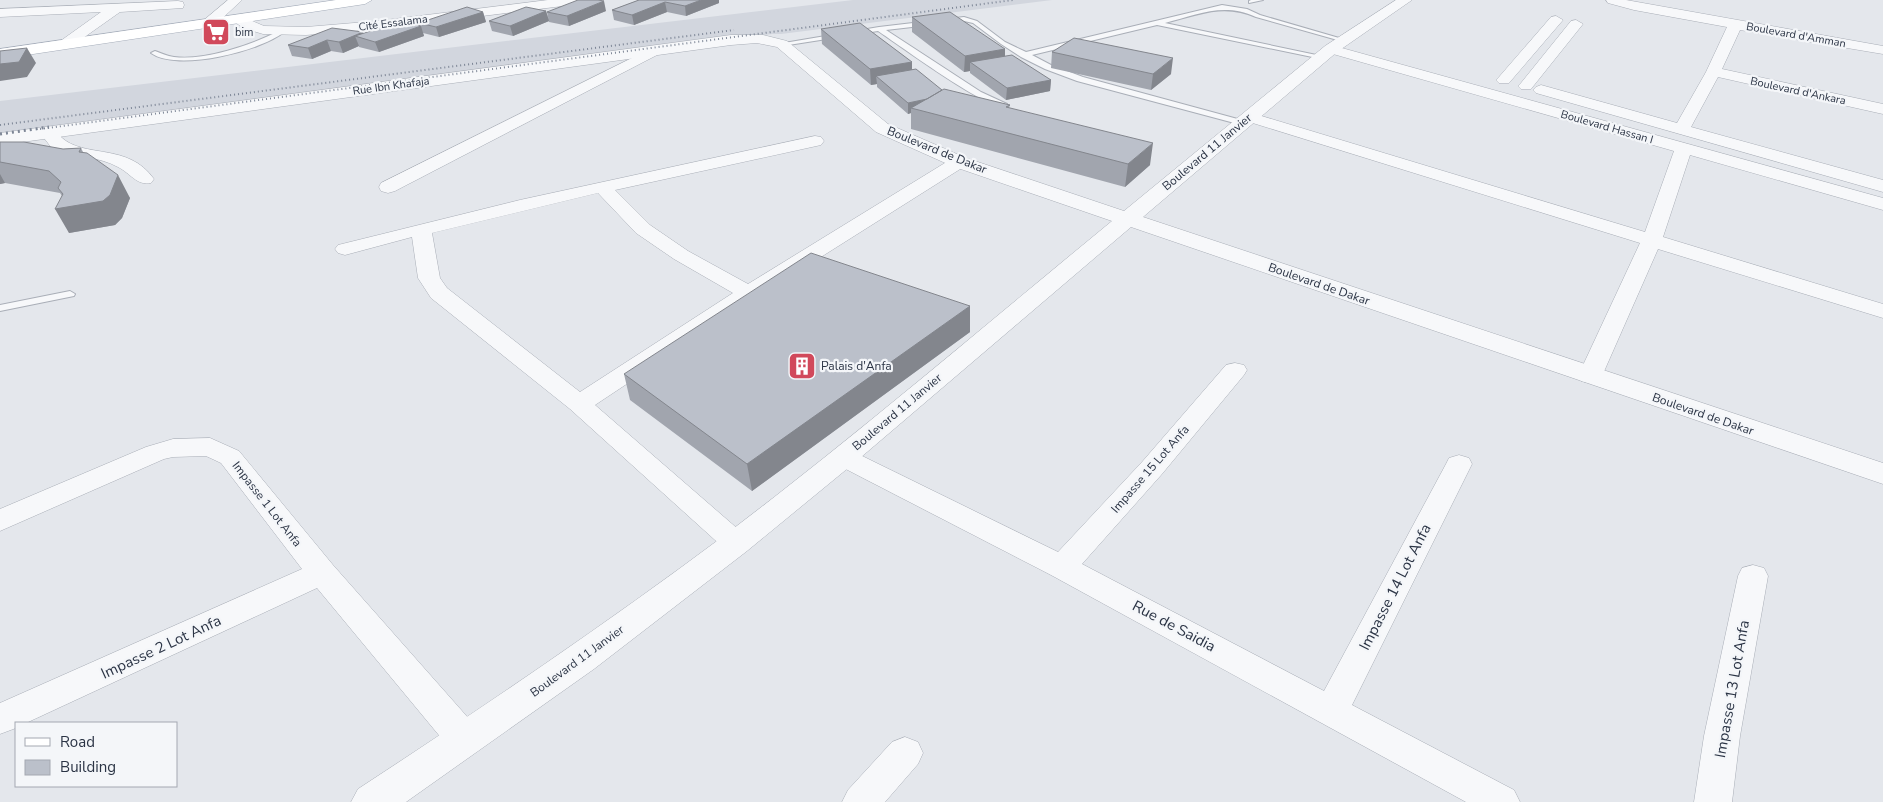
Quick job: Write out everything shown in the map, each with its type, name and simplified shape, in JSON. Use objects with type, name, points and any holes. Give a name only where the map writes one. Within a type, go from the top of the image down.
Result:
[{"type":"main road","points":[[0,54],[365,0]]},
{"type":"street","points":[[209,23],[236,0]]},
{"type":"street","name":"Cité Essalama","points":[[238,19],[263,30],[281,32],[339,29],[579,0]]},
{"type":"street","name":"Boulevard 11 Janvier","points":[[372,802],[466,740],[581,659],[736,543],[843,457],[1246,120],[1342,45],[1405,0]]},
{"type":"street","points":[[1612,0],[1634,6],[1736,25]]},
{"type":"street","points":[[2,14],[182,3]]},
{"type":"street","points":[[139,34],[182,3]]},
{"type":"street","points":[[64,45],[116,8]]},
{"type":"street","points":[[1504,80],[1556,20],[1576,24],[1526,86]]},
{"type":"street","name":"Boulevard d'Amman","points":[[1590,376],[1652,240],[1682,139],[1736,25],[1883,50]]},
{"type":"street","name":"Rue Ibn Khafaja","points":[[0,139],[750,38],[771,39],[782,44]]},
{"type":"street","points":[[1539,40],[1560,44]]},
{"type":"street","name":"Boulevard de Dakar","points":[[782,44],[882,128],[960,162],[1883,474]]},
{"type":"street","name":"Boulevard Hassan I","points":[[1342,45],[1682,139],[1883,186]]},
{"type":"street","points":[[388,187],[652,52]]},
{"type":"street","name":"Boulevard d'Ankara","points":[[1713,72],[1883,109]]},
{"type":"street","name":"Boulevard Hassan I","points":[[1485,75],[1526,86],[1883,204]]},
{"type":"street","points":[[1246,120],[1652,240],[1883,311]]},
{"type":"street","points":[[53,132],[52,138],[60,146],[115,158],[138,171],[145,179]]},
{"type":"street","points":[[345,249],[421,229],[602,187],[815,141]]},
{"type":"street","points":[[579,404],[748,293],[960,162]]},
{"type":"street","points":[[602,187],[643,229],[681,254],[748,293]]},
{"type":"street","points":[[421,229],[429,278],[439,293],[579,404],[736,543]]},
{"type":"street","name":"Impasse 15 Lot Anfa","points":[[1062,567],[1152,468],[1236,370]]},
{"type":"street","name":"Impasse 1 Lot Anfa","points":[[0,521],[155,453],[173,448],[210,446],[230,457],[322,573],[466,740]]},
{"type":"street","name":"Rue de Saidia","points":[[843,457],[1062,567],[1501,802]]},
{"type":"street","name":"Impasse 14 Lot Anfa","points":[[1332,710],[1459,464]]},
{"type":"street","name":"Impasse 2 Lot Anfa","points":[[0,719],[322,573]]},
{"type":"street","name":"Impasse 13 Lot Anfa","points":[[1712,802],[1722,736],[1753,576]]},
{"type":"street","points":[[861,802],[905,753]]},
{"type":"lane","points":[[1251,2],[1260,0]]},
{"type":"lane","points":[[1024,55],[1222,7],[1234,7],[1245,10],[1342,45]]},
{"type":"lane","points":[[782,44],[879,29],[964,19],[974,22],[1003,43],[1024,55],[1080,79],[1246,120]]},
{"type":"lane","points":[[1155,23],[1342,45]]},
{"type":"lane","points":[[879,29],[978,94],[1010,108]]},
{"type":"lane","points":[[155,53],[172,59],[186,60],[259,43],[281,32]]},
{"type":"lane","points":[[1087,40],[1104,45]]},
{"type":"lane","points":[[0,308],[70,294]]},
{"type":"shaded area","points":[[853,0],[1052,0],[772,34],[0,137],[0,101]]},
{"type":"building","points":[[578,0],[604,1],[567,16],[547,12]]},
{"type":"building","points":[[639,0],[701,0],[685,6],[665,2],[632,15],[612,10]]},
{"type":"building","points":[[467,7],[483,12],[436,27],[419,23]]},
{"type":"building","points":[[526,7],[546,11],[510,26],[489,21]]},
{"type":"building","points":[[950,12],[1005,49],[965,56],[912,17]]},
{"type":"building","points":[[401,21],[421,26],[375,42],[355,36]]},
{"type":"building","points":[[860,23],[912,62],[870,69],[821,29]]},
{"type":"building","points":[[332,28],[363,32],[339,42],[327,40],[308,48],[288,45]]},
{"type":"building","points":[[1074,38],[1173,58],[1153,74],[1052,52]]},
{"type":"building","points":[[27,48],[19,62],[0,64],[0,51]]},
{"type":"building","points":[[1012,55],[1051,80],[1007,88],[970,62]]},
{"type":"building","points":[[916,69],[942,90],[927,99],[908,103],[876,76]]},
{"type":"building","points":[[944,89],[1010,105],[1006,107],[1153,143],[1128,164],[911,108]]},
{"type":"building","points":[[0,142],[24,142],[63,149],[81,148],[79,152],[87,153],[118,175],[110,195],[103,201],[55,209],[63,194],[58,188],[61,182],[49,171],[0,162]]},
{"type":"building","name":"Palais d'Anfa","points":[[811,253],[970,306],[747,464],[624,374]]},
{"type":"railway","points":[[40,129],[1013,0]]},
{"type":"railway","points":[[0,125],[734,30]]},
{"type":"railway","points":[[0,134],[49,127]]},
{"type":"place","name":"bim","points":[[216,32]]},
{"type":"place","name":"Palais d'Anfa","points":[[802,366]]}]
